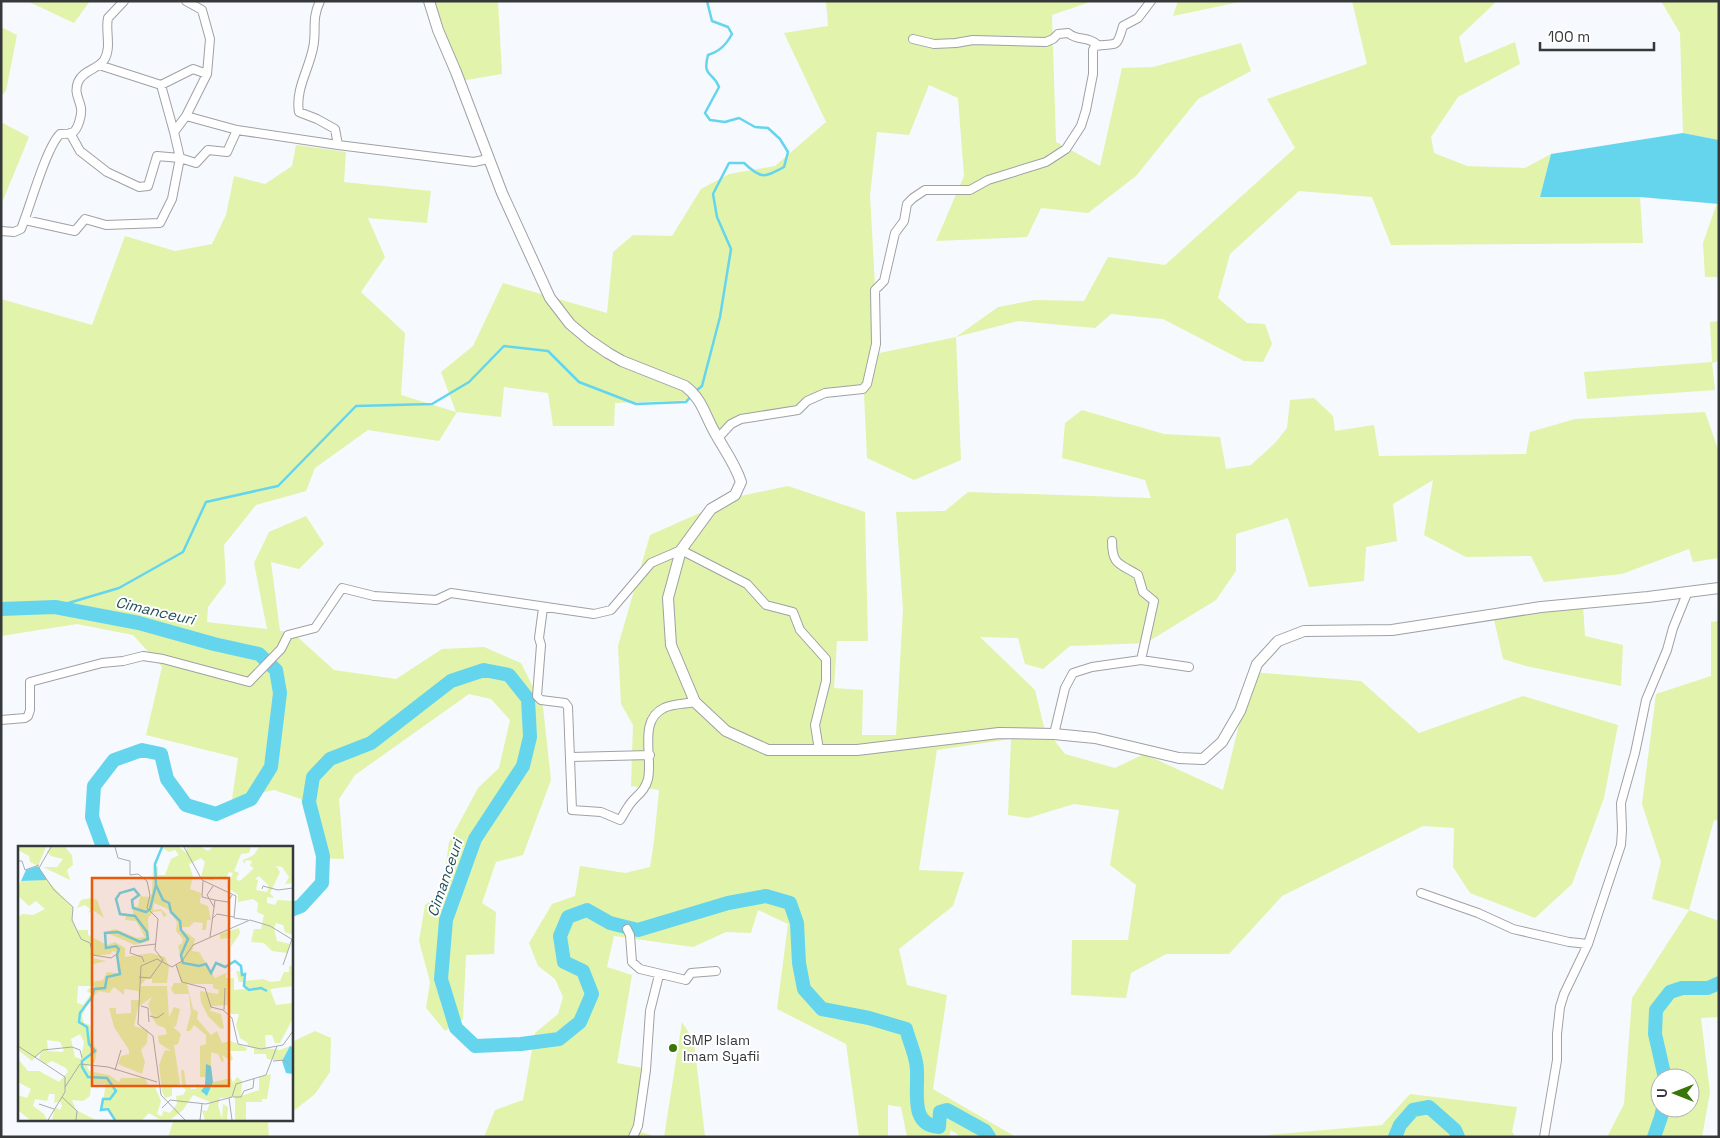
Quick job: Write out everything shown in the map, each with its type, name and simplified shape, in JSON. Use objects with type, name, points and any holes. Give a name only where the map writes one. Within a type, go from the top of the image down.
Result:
[{"type":"street","points":[[1,231],[14,232],[21,229],[57,137],[60,134],[74,131],[81,116],[76,93],[78,82],[87,71],[104,60],[108,18],[124,1]]},
{"type":"street","points":[[174,132],[186,116],[207,74],[210,39],[202,10],[186,1]]},
{"type":"street","points":[[320,1],[315,13],[314,46],[297,102],[299,112],[317,118],[335,129],[338,145]]},
{"type":"street","points":[[429,1],[438,30],[456,72],[488,159],[550,298],[561,314],[588,340],[622,361],[685,386],[694,394],[738,471],[741,482],[739,489],[734,495],[712,509],[681,550],[668,598],[670,645],[695,702],[726,731],[768,750],[857,750],[999,733],[1054,734],[1094,738],[1179,758],[1203,759],[1222,742],[1240,711],[1257,664],[1278,641],[1304,631],[1392,630],[1541,607],[1719,588]]},
{"type":"street","points":[[718,438],[731,424],[741,420],[798,410],[807,401],[826,393],[863,389],[867,384],[876,344],[875,290],[884,280],[895,233],[904,221],[907,204],[925,190],[970,190],[988,180],[1046,162],[1066,148],[1081,126],[1086,110],[1093,74],[1092,50],[1095,46],[1114,45],[1119,41],[1123,26],[1138,18],[1151,1]]},
{"type":"street","points":[[913,39],[934,44],[973,40],[1046,42],[1058,34],[1068,33],[1074,38],[1091,39],[1098,45]]},
{"type":"street","points":[[99,65],[161,85],[193,68],[207,74]]},
{"type":"street","points":[[25,220],[75,231],[85,219],[106,224],[160,223],[172,199],[180,158],[161,85]]},
{"type":"street","points":[[186,116],[237,130],[338,145],[474,162],[488,159]]},
{"type":"street","points":[[70,133],[80,151],[107,172],[139,187],[148,186],[157,156],[180,158],[196,163],[208,150],[227,152],[237,130]]},
{"type":"street","points":[[1112,541],[1112,555],[1116,561],[1138,575],[1144,592],[1154,601],[1141,660]]},
{"type":"street","points":[[1,720],[28,716],[30,710],[30,682],[102,663],[144,656],[248,682],[281,649],[288,635],[315,628],[342,588],[374,596],[436,600],[451,593],[594,614],[611,610],[651,563],[681,550]]},
{"type":"street","points":[[681,550],[747,584],[766,605],[792,612],[800,630],[826,659],[826,681],[815,724],[819,750]]},
{"type":"street","points":[[1544,1137],[1557,1060],[1560,1007],[1564,994],[1588,944],[1621,844],[1621,803],[1635,753],[1646,700],[1667,650],[1672,628],[1688,591]]},
{"type":"street","points":[[543,608],[539,638],[542,645],[537,696],[541,700],[565,703],[568,707],[572,810],[601,812],[620,820],[628,805],[645,790],[650,755],[648,732],[652,718],[664,708],[695,702]]},
{"type":"street","points":[[1054,734],[1064,688],[1073,673],[1092,667],[1141,660],[1189,667]]},
{"type":"street","points":[[571,757],[650,755]]},
{"type":"street","points":[[1421,893],[1514,928],[1569,942],[1588,944]]},
{"type":"street","points":[[627,929],[630,936],[632,962],[640,970],[686,980],[691,974],[716,971]]},
{"type":"street","points":[[633,1137],[638,1126],[646,1070],[650,1011],[659,975]]},
{"type":"green space","points":[[27,1],[90,1],[74,23]]},
{"type":"green space","points":[[427,1],[498,1],[502,74],[460,81]]},
{"type":"green space","points":[[826,1],[1093,1],[1052,15],[1056,142],[1100,166],[1122,68],[1153,67],[1241,43],[1251,71],[1198,99],[1136,176],[1088,213],[1041,208],[1027,237],[936,241],[964,176],[958,98],[929,85],[909,135],[877,132],[870,195],[875,286],[875,354],[956,337],[961,460],[914,480],[867,458],[864,394],[824,392],[793,414],[738,423],[719,439],[698,400],[615,403],[614,426],[553,426],[548,393],[504,387],[501,417],[457,412],[439,441],[368,430],[315,468],[306,491],[256,505],[224,545],[226,583],[208,607],[207,622],[267,629],[254,563],[269,532],[306,516],[324,544],[299,569],[271,562],[280,631],[292,632],[334,670],[396,679],[442,649],[484,647],[521,663],[543,707],[551,780],[523,855],[496,862],[482,903],[496,912],[494,954],[466,955],[463,1019],[445,1031],[426,1008],[430,982],[419,941],[425,905],[442,894],[449,842],[478,788],[499,768],[510,720],[491,699],[469,694],[355,775],[339,799],[344,859],[317,858],[301,799],[274,790],[232,799],[238,758],[146,735],[162,667],[133,635],[77,624],[1,636],[1,299],[92,325],[125,236],[175,251],[212,244],[226,215],[234,176],[265,184],[292,166],[296,145],[346,152],[344,182],[431,191],[427,223],[368,218],[385,257],[361,292],[405,333],[401,395],[456,412],[441,372],[473,346],[503,283],[607,313],[613,252],[633,235],[672,236],[701,189],[729,174],[775,166],[826,122],[784,33],[828,26]]},
{"type":"green space","points":[[1178,1],[1244,1],[1173,16]]},
{"type":"green space","points":[[1352,1],[1497,1],[1459,37],[1465,63],[1515,42],[1520,64],[1458,97],[1431,137],[1434,153],[1467,166],[1525,168],[1551,154],[1540,197],[1640,197],[1643,243],[1391,245],[1372,197],[1299,191],[1230,254],[1218,298],[1247,323],[1265,324],[1272,344],[1263,362],[1244,361],[1163,319],[1111,314],[1095,328],[1018,321],[956,337],[998,307],[1035,300],[1084,301],[1108,257],[1165,265],[1295,148],[1267,99],[1367,64]]},
{"type":"green space","points":[[1661,1],[1719,1],[1719,140],[1683,133],[1680,33]]},
{"type":"green space","points":[[1,27],[17,35],[6,91],[1,96]]},
{"type":"green space","points":[[1,122],[29,137],[1,205]]},
{"type":"green space","points":[[1717,203],[1719,204],[1719,277],[1705,277],[1703,243]]},
{"type":"green space","points":[[1719,321],[1719,361],[1712,363],[1715,390],[1587,399],[1584,372],[1712,362],[1710,322]]},
{"type":"green space","points":[[1314,398],[1333,416],[1335,431],[1374,425],[1379,456],[1526,454],[1530,432],[1575,419],[1705,412],[1719,452],[1719,558],[1693,562],[1689,549],[1622,574],[1544,582],[1531,556],[1466,557],[1424,535],[1433,480],[1393,504],[1397,541],[1366,547],[1364,581],[1309,587],[1288,518],[1236,534],[1236,571],[1216,600],[1146,643],[1070,646],[1043,669],[1025,664],[1018,638],[980,637],[1035,690],[1044,727],[1065,754],[1115,768],[1144,754],[1223,790],[1252,672],[1361,681],[1419,733],[1523,696],[1618,725],[1604,798],[1572,884],[1535,918],[1470,893],[1453,867],[1454,828],[1423,826],[1282,896],[1229,954],[1166,954],[1131,973],[1126,998],[1071,995],[1072,940],[1128,940],[1136,885],[1110,865],[1119,810],[1074,804],[1028,818],[1008,815],[1011,739],[937,750],[919,870],[964,872],[953,906],[899,949],[907,985],[947,995],[933,1089],[1016,1137],[961,1137],[951,1130],[949,1137],[907,1137],[901,1107],[888,1105],[888,1137],[859,1137],[846,1044],[777,1009],[788,924],[758,910],[751,933],[726,932],[693,947],[614,936],[607,967],[632,975],[617,1063],[643,1068],[641,1132],[657,1137],[484,1137],[495,1110],[523,1100],[535,1033],[558,1014],[563,997],[555,979],[538,966],[529,943],[552,904],[575,896],[580,866],[625,873],[650,867],[659,790],[631,786],[633,725],[621,704],[618,646],[650,535],[736,497],[788,486],[865,512],[868,641],[837,641],[834,688],[863,690],[862,735],[896,735],[903,609],[896,512],[945,511],[968,492],[1151,498],[1145,480],[1062,458],[1065,423],[1082,410],[1164,434],[1220,437],[1226,469],[1251,465],[1275,443],[1287,428],[1290,400]]},
{"type":"green space","points":[[1583,605],[1585,636],[1623,645],[1621,686],[1526,666],[1503,659],[1493,615]]},
{"type":"green space","points":[[1719,621],[1719,821],[1714,820],[1689,910],[1652,899],[1661,862],[1642,804],[1656,694],[1711,676],[1711,622]]},
{"type":"green space","points":[[1689,910],[1719,921],[1719,1017],[1701,1018],[1710,1092],[1702,1137],[1607,1137],[1624,1104],[1632,998]]},
{"type":"green space","points":[[682,1022],[694,1041],[705,1137],[664,1137]]},
{"type":"green space","points":[[315,1031],[331,1038],[330,1072],[315,1094],[292,1112],[292,1044]]},
{"type":"green space","points":[[1410,1094],[1517,1107],[1512,1132],[1516,1137],[1262,1137],[1382,1125]]},
{"type":"green space","points":[[174,1120],[275,1120],[268,1123],[269,1137],[168,1137]]},
{"type":"water","points":[[1683,133],[1719,140],[1719,204],[1640,197],[1540,197],[1551,154]]},
{"type":"waterway","points":[[696,391],[702,386],[720,317],[731,249],[717,217],[713,194],[729,163],[744,163],[755,172],[767,175],[784,167],[788,152],[780,139],[768,128],[755,127],[739,118],[725,122],[710,120],[705,113],[719,87],[707,71],[708,55],[722,47],[732,34],[728,27],[712,21],[707,1]]},
{"type":"waterway","points":[[55,607],[119,588],[183,552],[206,502],[278,486],[356,406],[432,404],[469,382],[504,346],[548,351],[579,382],[636,404],[686,402],[692,395]]},
{"type":"waterway","name":"Cimanceuri","points":[[1,609],[55,607],[139,623],[214,644],[259,654],[276,670],[280,693],[271,767],[251,799],[216,814],[186,805],[167,779],[161,754],[142,750],[114,760],[94,786],[92,817],[103,846]]},
{"type":"waterway","name":"Cimanceuri","points":[[292,910],[301,906],[322,883],[323,856],[309,802],[313,777],[330,759],[371,743],[451,681],[484,670],[509,675],[528,699],[530,737],[523,766],[475,839],[446,920],[441,979],[456,1028],[475,1046],[521,1044],[559,1039],[580,1022],[592,994],[583,971],[564,962],[560,936],[568,917],[587,910],[610,923],[638,930],[728,903],[766,896],[790,903],[797,923],[799,963],[804,989],[822,1009],[869,1018],[906,1029],[916,1062],[917,1102],[922,1119],[929,1125],[939,1127],[940,1112],[947,1110],[985,1131],[989,1137]]},
{"type":"waterway","name":"Cimanceuri","points":[[1663,1068],[1655,1034],[1656,1010],[1670,992],[1682,988],[1708,988],[1719,983]]},
{"type":"waterway","name":"Cimanceuri","points":[[1395,1137],[1400,1125],[1413,1110],[1429,1107],[1455,1130],[1458,1137]]},
{"type":"waterway","name":"Cimanceuri","points":[[1654,1137],[1661,1118]]},
{"type":"place","name":"SMP Islam Imam Syafii","points":[[673,1048]]}]
